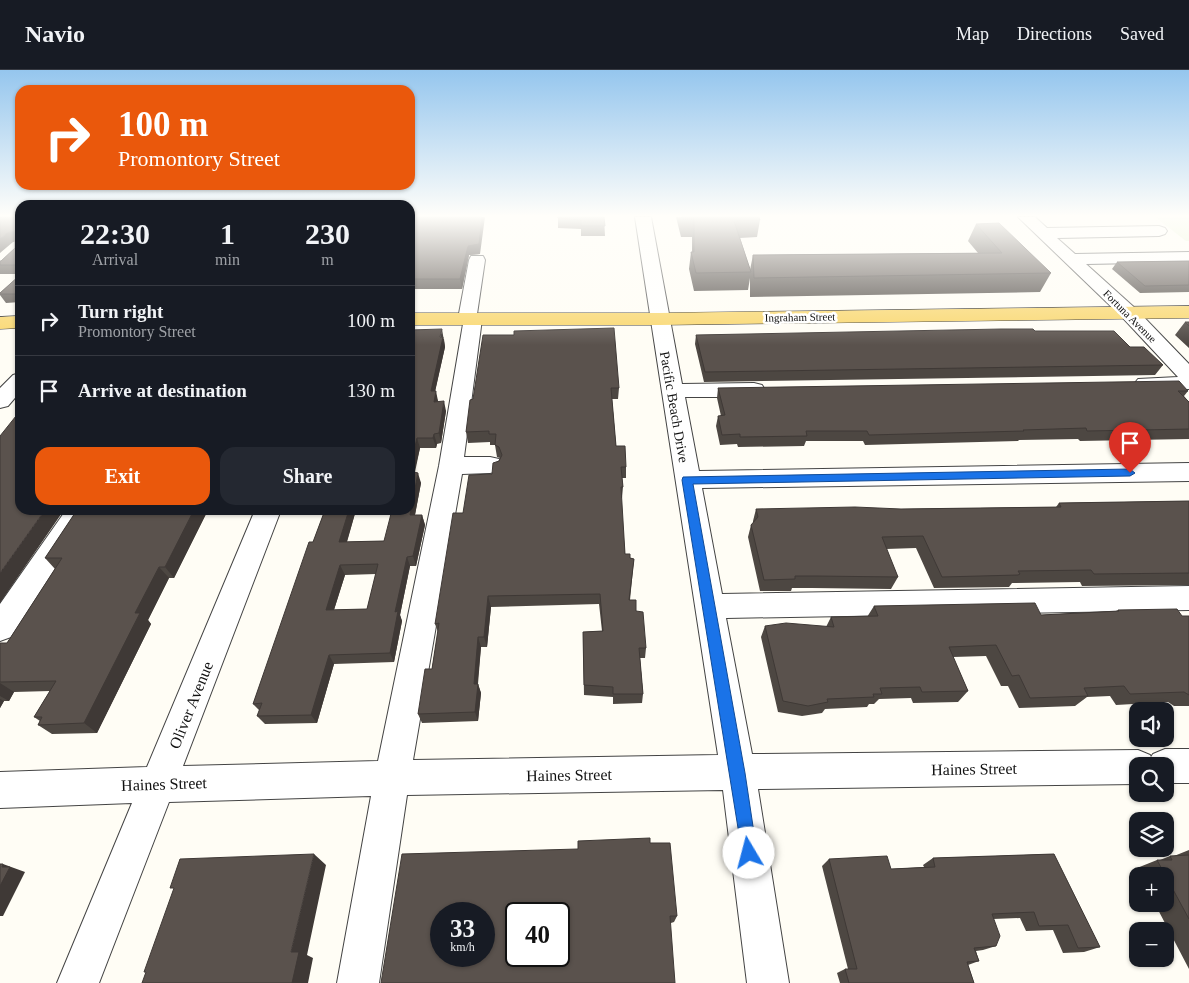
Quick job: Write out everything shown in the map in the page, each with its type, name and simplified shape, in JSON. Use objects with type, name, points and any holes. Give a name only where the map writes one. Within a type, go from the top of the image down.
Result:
[{"type":"main road","name":"Ingraham Street","points":[[415,319],[659,319],[1189,312]]},
{"type":"main road","points":[[0,323],[15,322]]},
{"type":"street","points":[[358,983],[392,778],[451,466],[477,260]]},
{"type":"street","name":"Pacific Beach Drive","points":[[649,260],[738,773],[768,983]]},
{"type":"street","name":"Fortuna Avenue","points":[[1072,260],[1130,313],[1189,376]]},
{"type":"street","points":[[1130,384],[1189,383]]},
{"type":"street","points":[[0,401],[15,384]]},
{"type":"street","points":[[672,392],[771,390]]},
{"type":"street","points":[[451,466],[490,465]]},
{"type":"street","points":[[687,480],[1189,472]]},
{"type":"street","points":[[0,628],[77,515]]},
{"type":"street","name":"Oliver Avenue","points":[[78,983],[266,515]]},
{"type":"street","points":[[708,606],[1189,598]]},
{"type":"street","points":[[1174,766],[1189,766]]},
{"type":"street","name":"Haines Street","points":[[0,790],[159,783],[392,778],[1129,767]]},
{"type":"building","points":[[15,260],[15,265],[0,265],[1,261]]},
{"type":"building","points":[[415,260],[465,260],[460,279],[415,279]]},
{"type":"building","points":[[693,260],[747,260],[751,272],[696,273]]},
{"type":"building","points":[[753,260],[1037,260],[1051,273],[754,278]]},
{"type":"building","points":[[1189,261],[1189,285],[1145,286],[1117,262]]},
{"type":"building","points":[[15,280],[15,294],[0,293]]},
{"type":"building","points":[[614,328],[619,388],[611,388],[616,446],[625,446],[626,467],[621,467],[623,487],[621,487],[625,554],[630,554],[630,558],[634,559],[629,600],[636,600],[636,611],[643,612],[646,648],[639,648],[643,694],[613,694],[613,687],[584,685],[583,632],[603,631],[600,594],[488,596],[484,637],[478,637],[474,684],[478,684],[475,712],[418,714],[425,669],[432,669],[439,623],[435,624],[453,513],[463,513],[469,475],[492,474],[493,463],[499,461],[502,455],[499,447],[495,445],[496,434],[489,434],[489,431],[466,432],[470,400],[473,399],[483,335],[514,335],[514,331]]},
{"type":"building","points":[[442,329],[440,337],[443,337],[431,391],[436,391],[434,402],[444,401],[439,433],[434,434],[433,438],[417,438],[415,447],[415,330]]},
{"type":"building","points":[[1001,329],[1114,331],[1130,347],[1144,347],[1163,365],[705,372],[696,335]]},
{"type":"building","points":[[1179,381],[1188,391],[1178,391],[1189,402],[1189,429],[1087,431],[1086,428],[869,435],[867,431],[806,431],[807,436],[740,437],[740,434],[722,435],[718,416],[725,415],[718,388]]},
{"type":"building","points":[[15,417],[15,515],[41,515],[0,573],[0,436]]},
{"type":"building","points":[[415,472],[418,473],[415,489]]},
{"type":"building","points":[[1189,501],[1189,573],[1094,574],[1091,570],[1018,571],[1020,574],[1018,575],[942,577],[923,536],[882,537],[898,577],[795,576],[795,579],[764,580],[751,525],[758,517],[756,509],[1061,507],[1059,503]]},
{"type":"building","points":[[74,515],[191,515],[165,567],[159,567],[135,613],[140,613],[84,723],[38,725],[42,717],[34,717],[56,681],[0,682],[0,643],[7,643],[62,558],[45,558]]},
{"type":"building","points":[[323,515],[347,515],[339,542],[384,541],[391,515],[422,515],[413,556],[407,557],[395,612],[398,611],[390,653],[329,655],[311,715],[257,716],[262,703],[253,704],[309,542],[313,542]],"holes":[[[378,564],[367,609],[326,610],[340,565]]]},
{"type":"building","points":[[1035,603],[1041,615],[1118,610],[1177,609],[1182,616],[1189,616],[1189,695],[1184,692],[1130,694],[1124,686],[1084,688],[1088,696],[1030,698],[1019,675],[1012,676],[996,645],[949,647],[968,691],[922,692],[920,687],[880,688],[882,694],[873,694],[874,697],[827,699],[828,702],[808,706],[783,701],[765,626],[786,623],[834,627],[831,617],[878,616],[874,606]]},
{"type":"building","points":[[650,838],[650,843],[670,843],[677,916],[670,916],[675,983],[381,983],[402,854],[578,849],[578,841]]},
{"type":"building","points":[[314,854],[291,952],[299,952],[292,983],[142,983],[146,972],[144,972],[174,888],[170,888],[180,859]]},
{"type":"building","points":[[1054,854],[1100,947],[1078,948],[1068,925],[1039,926],[1034,912],[992,914],[1000,936],[996,946],[974,948],[979,961],[967,962],[974,983],[849,983],[845,969],[857,969],[829,859],[887,856],[891,869],[935,867],[933,858]]},
{"type":"building","points":[[1189,855],[1189,919],[1174,891],[1174,867],[1161,867],[1157,860],[1172,860],[1170,857]]},
{"type":"building","points":[[0,864],[3,864],[2,867],[10,867],[0,886]]},
{"type":"route","points":[[749,853],[738,773],[687,480],[1130,473]]}]
